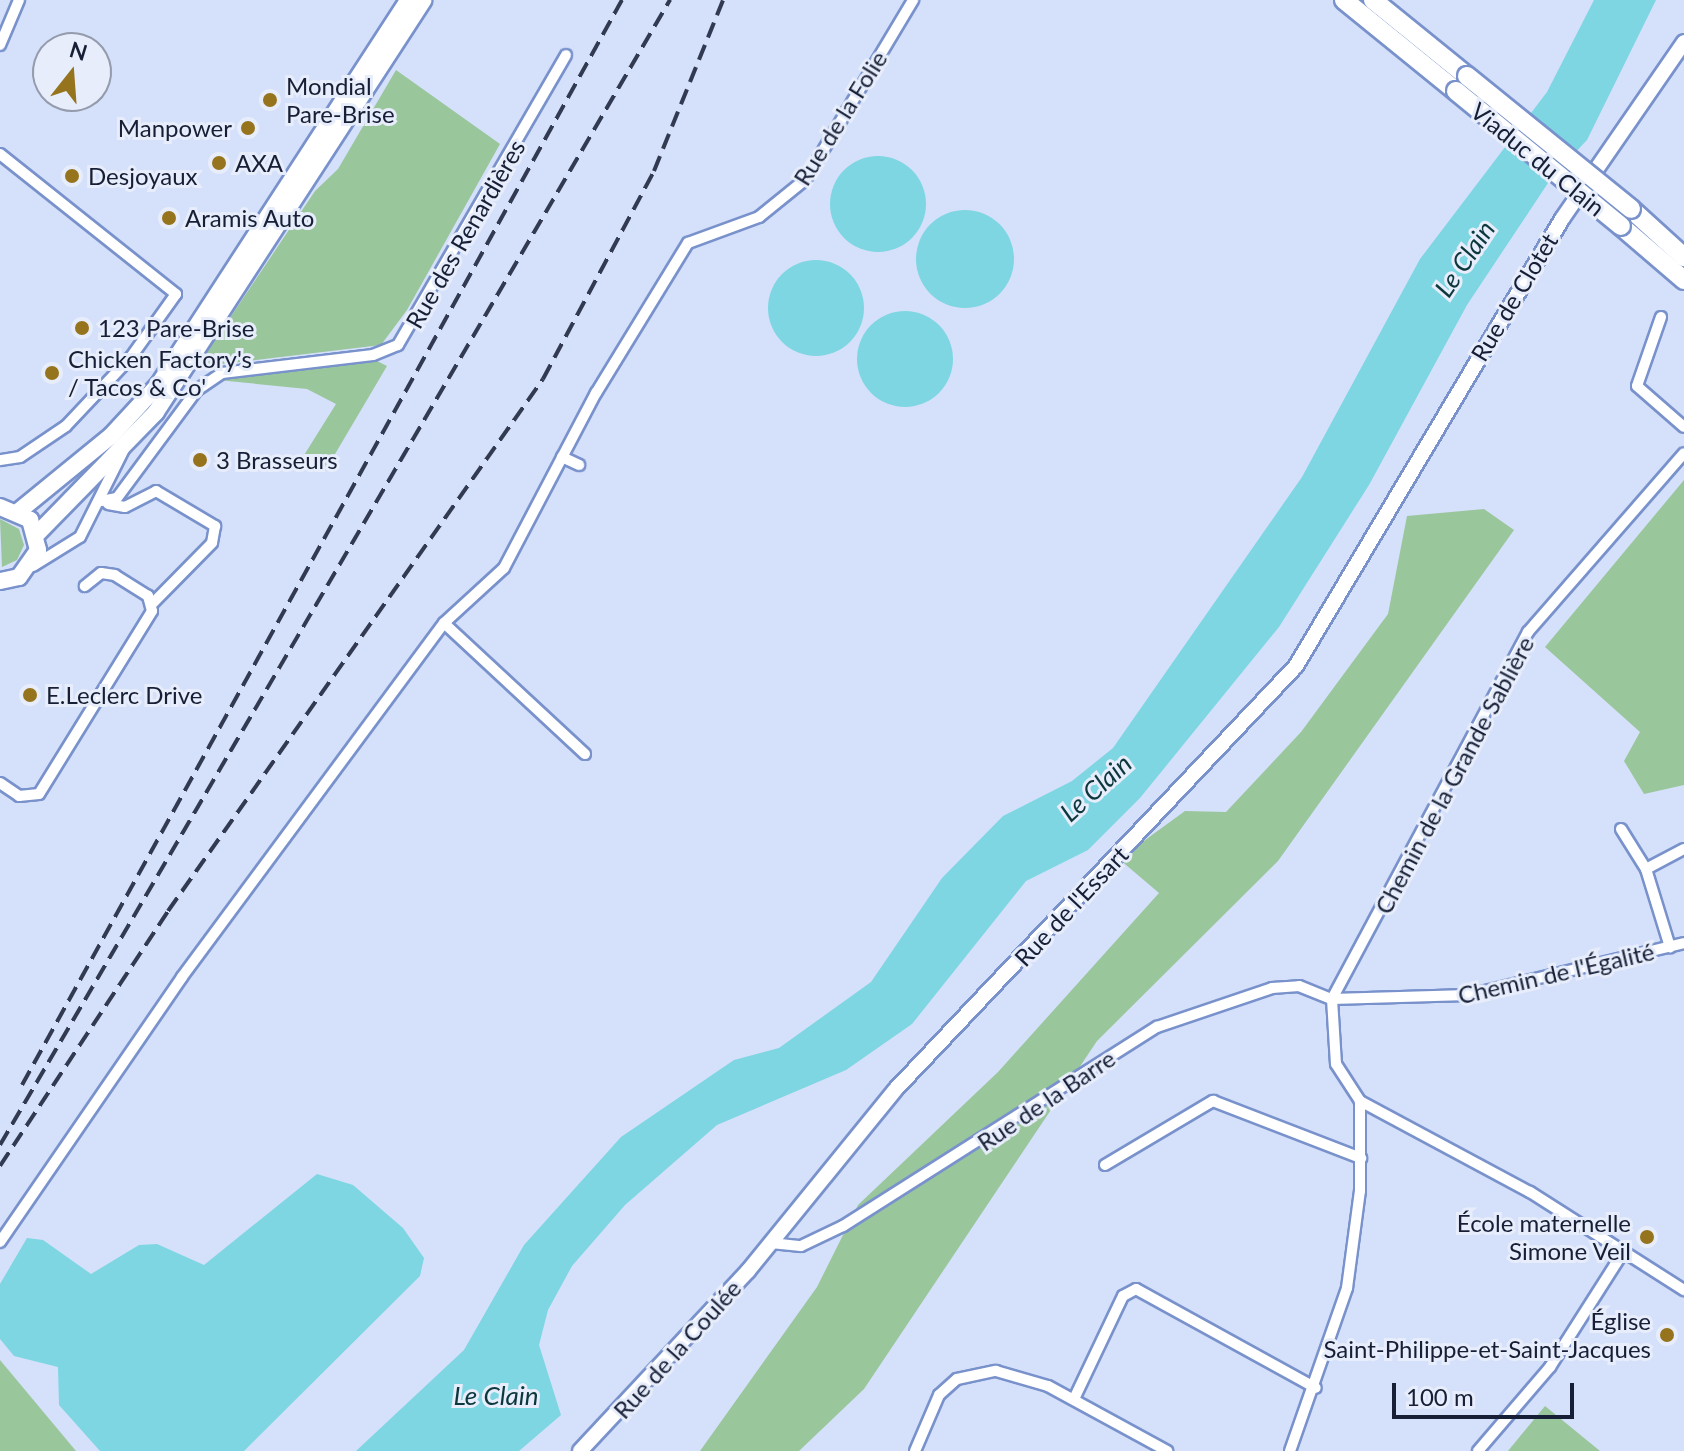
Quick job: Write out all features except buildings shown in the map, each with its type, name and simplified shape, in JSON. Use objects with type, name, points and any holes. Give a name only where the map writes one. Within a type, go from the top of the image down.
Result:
[{"type":"highway","points":[[1344,0],[1462,84]]},
{"type":"highway","points":[[1373,0],[1462,84]]},
{"type":"highway","name":"Viaduc du Clain","points":[[1462,84],[1631,209],[1684,257]]},
{"type":"highway","name":"Viaduc du Clain","points":[[1462,84],[1684,280]]},
{"type":"main road","points":[[19,511],[111,436],[159,384],[408,0]]},
{"type":"main road","points":[[1,583],[33,566],[38,533],[126,444],[184,373],[424,0]]},
{"type":"main road","name":"Rue de Clotet","points":[[1362,563],[1516,293],[1611,141],[1684,42]]},
{"type":"main road","points":[[0,507],[19,511],[38,533]]},
{"type":"main road","name":"Rue de l'Essart","points":[[771,1243],[895,1090],[1269,698],[1362,563]]},
{"type":"main road","name":"Rue de la Coulée","points":[[580,1451],[639,1395],[771,1243]]},
{"type":"street","points":[[0,45],[19,0]]},
{"type":"street","name":"Rue de la Folie","points":[[0,1242],[182,977],[444,623],[504,568],[575,432],[688,243],[759,217],[806,179],[913,0]]},
{"type":"street","name":"Rue des Renardières","points":[[33,566],[70,549],[104,502],[207,380],[381,354],[406,337],[566,55]]},
{"type":"street","points":[[0,154],[176,294],[131,357],[66,426],[20,457],[0,460]]},
{"type":"street","points":[[1661,317],[1637,386],[1684,427]]},
{"type":"street","name":"Rue des Renardières","points":[[104,502],[126,444]]},
{"type":"street","name":"Chemin de la Grande Sablière","points":[[1332,999],[1528,632],[1684,453]]},
{"type":"street","points":[[562,457],[579,465]]},
{"type":"street","points":[[0,783],[19,796],[39,794],[152,604],[212,543],[215,526],[156,491],[125,507],[104,502]]},
{"type":"street","points":[[85,586],[107,572],[152,604]]},
{"type":"street","points":[[444,623],[585,754]]},
{"type":"street","points":[[1621,829],[1646,869],[1670,947]]},
{"type":"street","points":[[1646,869],[1684,849]]},
{"type":"street","name":"Chemin de l'Égalité","points":[[1332,999],[1468,995],[1684,943]]},
{"type":"street","name":"Rue de la Barre","points":[[771,1243],[801,1246],[843,1226],[1168,1022],[1272,988],[1299,986],[1332,999]]},
{"type":"street","points":[[1332,999],[1336,1064],[1360,1101],[1530,1192],[1622,1254],[1684,1290]]},
{"type":"street","points":[[1105,1165],[1213,1101],[1361,1158]]},
{"type":"street","points":[[1290,1451],[1316,1388],[1347,1288],[1361,1158],[1360,1101]]},
{"type":"street","points":[[1478,1451],[1550,1367],[1622,1254]]},
{"type":"street","points":[[1074,1399],[1123,1296],[1136,1289],[1316,1388]]},
{"type":"street","points":[[915,1451],[930,1406],[969,1374],[1012,1372],[1074,1399],[1148,1446],[1167,1451]]},
{"type":"shaded area","points":[[396,70],[500,144],[407,310],[381,345],[197,367],[315,191],[338,169]]},
{"type":"shaded area","points":[[377,361],[387,366],[325,471],[301,460],[336,404],[307,389],[218,380]]},
{"type":"shaded area","points":[[1684,480],[1684,785],[1644,794],[1624,761],[1640,732],[1545,647]]},
{"type":"shaded area","points":[[1484,509],[1514,530],[1278,861],[1097,1041],[864,1389],[799,1451],[700,1451],[817,1287],[858,1205],[998,1072],[1159,893],[1119,859],[1185,811],[1226,812],[1301,732],[1388,614],[1407,516]]},
{"type":"shaded area","points":[[0,519],[19,529],[24,545],[17,560],[2,567]]},
{"type":"shaded area","points":[[0,1360],[76,1451],[0,1451]]},
{"type":"shaded area","points":[[1545,1406],[1600,1451],[1508,1451]]},
{"type":"water","name":"Le Clain","points":[[1594,0],[1656,0],[1587,140],[1552,177],[1467,305],[1369,485],[1279,627],[1140,798],[1088,850],[1026,881],[912,1024],[846,1070],[717,1125],[625,1205],[572,1266],[548,1310],[539,1345],[561,1415],[519,1451],[356,1451],[464,1350],[524,1245],[621,1137],[734,1060],[779,1048],[871,982],[942,878],[1003,816],[1072,781],[1113,748],[1302,477],[1420,259],[1547,92]]},
{"type":"water","points":[[878,156],[896,159],[912,170],[923,186],[926,204],[923,222],[912,238],[896,249],[878,252],[860,249],[844,238],[833,222],[830,204],[833,186],[844,170],[860,159]]},
{"type":"water","points":[[965,210],[984,214],[1000,224],[1010,240],[1014,259],[1010,278],[1000,294],[984,304],[965,308],[946,304],[930,294],[920,278],[916,259],[920,240],[930,224],[946,214]]},
{"type":"water","points":[[816,260],[834,264],[850,274],[860,290],[864,308],[860,326],[850,342],[834,352],[816,356],[798,352],[782,342],[772,326],[768,308],[772,290],[782,274],[798,264]]},
{"type":"water","points":[[905,311],[923,314],[939,325],[950,341],[953,359],[950,377],[939,393],[923,404],[905,407],[887,404],[871,393],[860,377],[857,359],[860,341],[871,325],[887,314]]},
{"type":"water","points":[[317,1174],[353,1185],[403,1228],[424,1258],[420,1276],[244,1451],[100,1451],[59,1405],[58,1367],[14,1356],[0,1339],[0,1284],[27,1238],[43,1240],[91,1274],[139,1245],[157,1244],[204,1265]]},
{"type":"railway","points":[[22,1085],[622,0]]},
{"type":"railway","points":[[0,1145],[670,0]]},
{"type":"railway","points":[[0,1166],[168,911],[543,379],[654,171],[723,0]]},
{"type":"place","name":"Mondial Pare-Brise","points":[[270,100]]},
{"type":"place","name":"Manpower","points":[[248,128]]},
{"type":"place","name":"AXA","points":[[219,163]]},
{"type":"place","name":"Desjoyaux","points":[[72,176]]},
{"type":"place","name":"Aramis Auto","points":[[169,218]]},
{"type":"place","name":"123 Pare-Brise","points":[[82,328]]},
{"type":"place","name":"Chicken Factory's / Tacos & Co'","points":[[52,373]]},
{"type":"place","name":"3 Brasseurs","points":[[200,460]]},
{"type":"place","name":"E.Leclerc Drive","points":[[30,695]]},
{"type":"place","name":"École maternelle Simone Veil","points":[[1647,1237]]},
{"type":"place","name":"Église Saint-Philippe-et-Saint-Jacques","points":[[1667,1335]]}]
